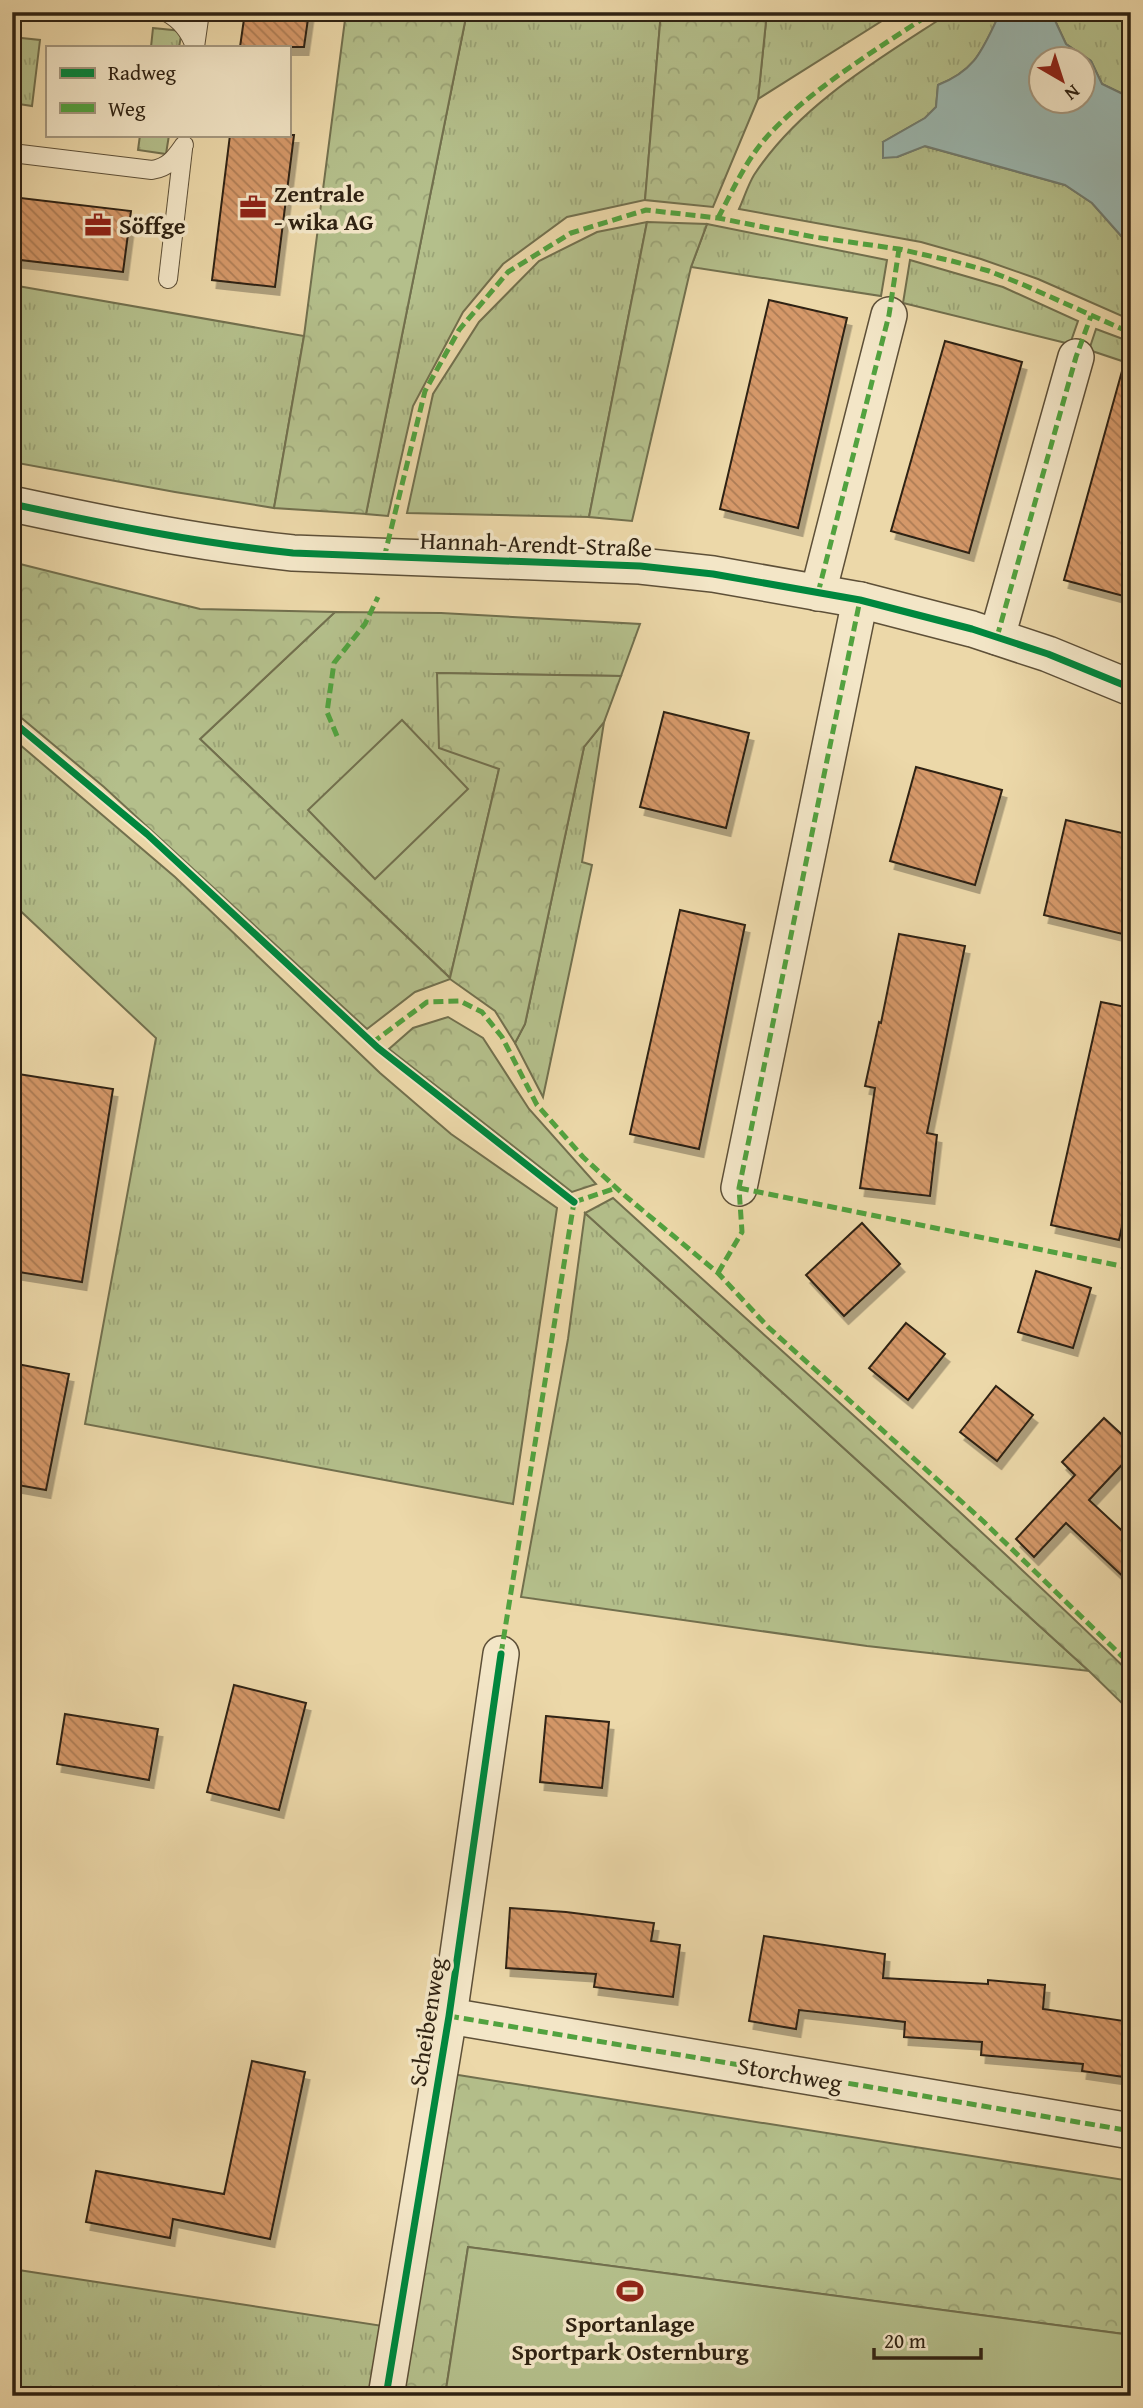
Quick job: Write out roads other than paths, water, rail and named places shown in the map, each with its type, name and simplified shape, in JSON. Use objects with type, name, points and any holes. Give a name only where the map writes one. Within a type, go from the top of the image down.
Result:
[{"type":"street","points":[[818,593],[890,315]]},
{"type":"street","points":[[997,637],[1076,357]]},
{"type":"street","name":"Hannah-Arendt-Straße","points":[[12,504],[236,547],[384,558],[640,566],[713,574],[860,600],[997,637],[1048,654],[1131,688]]},
{"type":"street","points":[[739,1188],[860,600]]},
{"type":"street","name":"Scheibenweg","points":[[386,2396],[449,2016],[501,1654]]},
{"type":"street","name":"Storchweg","points":[[449,2016],[1131,2131]]},
{"type":"lane","points":[[166,12],[182,23],[195,46]]},
{"type":"lane","points":[[195,46],[200,12]]},
{"type":"lane","points":[[12,153],[152,170],[163,168],[174,160],[184,140]]},
{"type":"lane","points":[[168,279],[184,140]]},
{"type":"water","points":[[1009,12],[1051,12],[1069,46],[1028,46],[1028,116],[1098,116],[1098,76],[1102,84],[1131,98],[1131,247],[1092,203],[1065,185],[925,146],[897,157],[883,158],[883,142],[925,118],[936,107],[938,85],[961,73],[982,49],[999,15]]},
{"type":"place","name":"Zentrale - wika AG","points":[[253,207]]},
{"type":"place","name":"Söffge","points":[[98,225]]},
{"type":"place","name":"Sportanlage Sportpark Osternburg","points":[[630,2291]]}]
